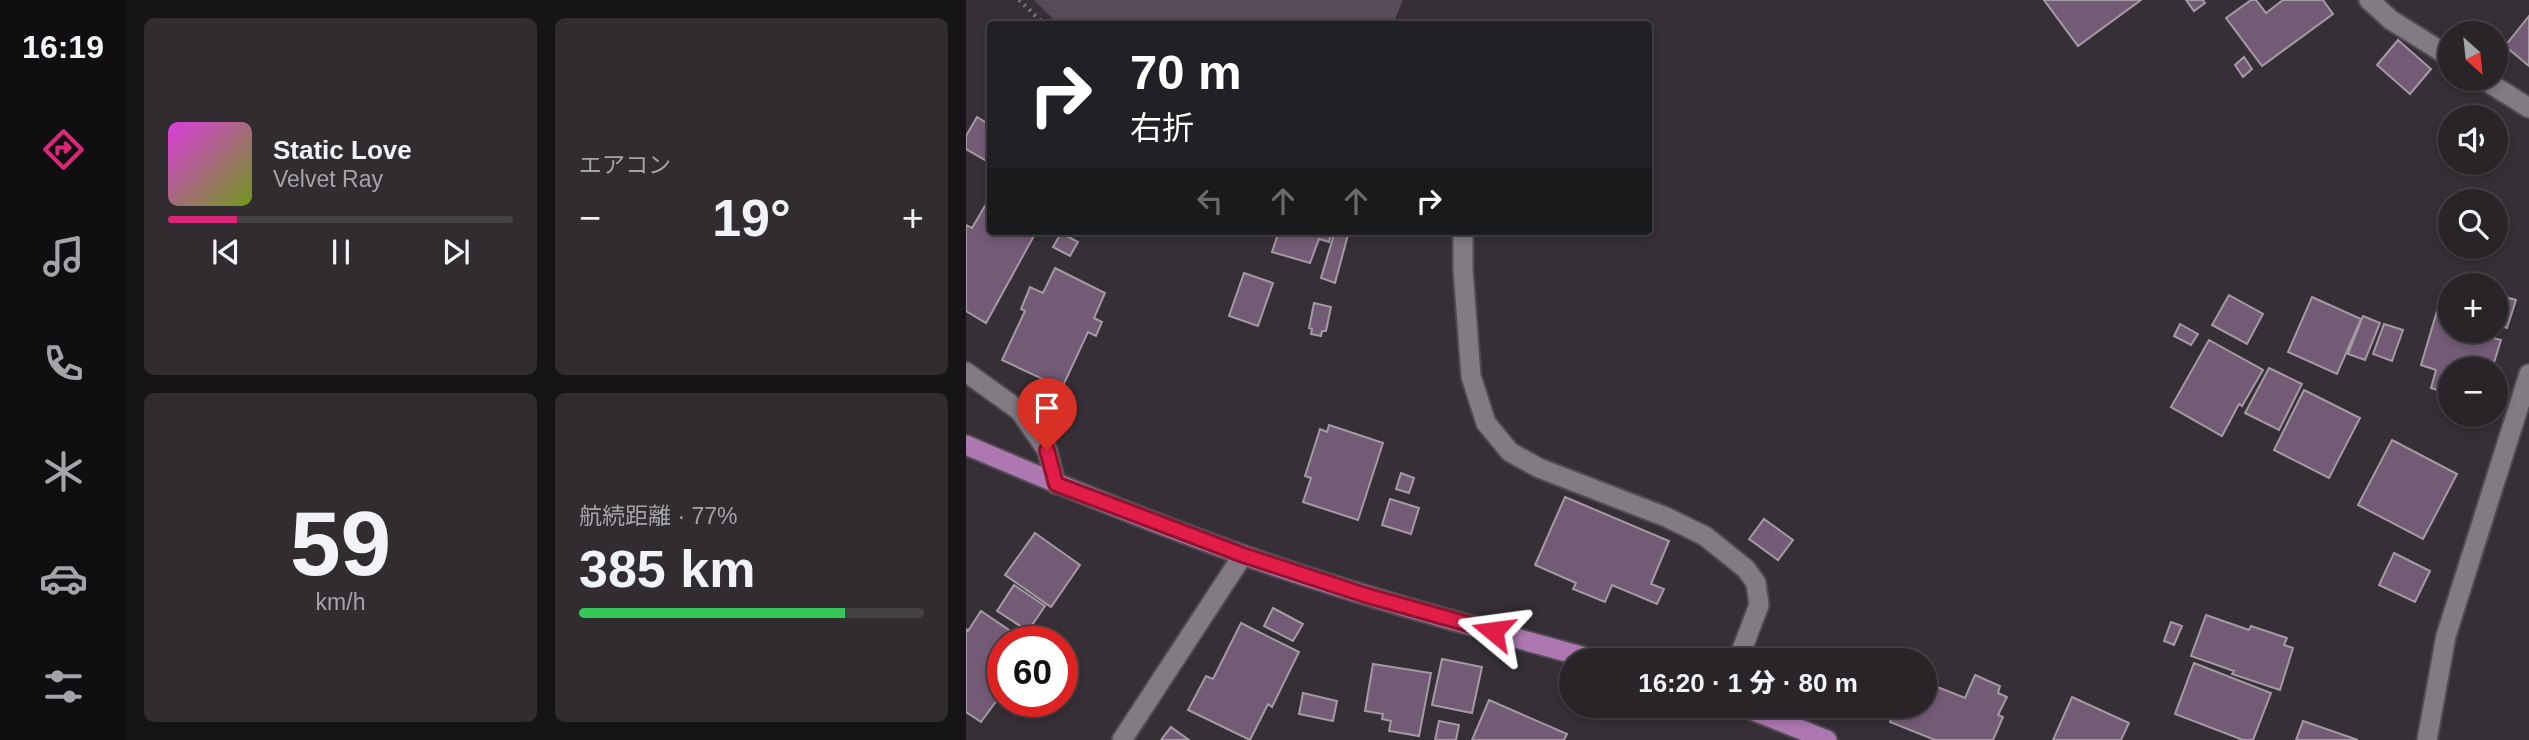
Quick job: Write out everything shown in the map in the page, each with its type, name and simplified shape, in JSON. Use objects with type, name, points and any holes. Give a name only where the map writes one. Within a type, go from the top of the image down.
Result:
[{"type":"main road","points":[[966,445],[1056,484],[1243,555],[1365,595],[1559,650]]},
{"type":"main road","points":[[1772,718],[1827,740]]},
{"type":"street","points":[[2369,0],[2391,20],[2438,50]]},
{"type":"street","points":[[2502,91],[2529,108]]},
{"type":"street","points":[[1463,235],[1471,376],[1486,423],[1510,452],[1539,468],[1666,517],[1705,536],[1746,569],[1756,583],[1759,606],[1743,648]]},
{"type":"street","points":[[966,372],[1020,411],[1047,450],[1056,484]]},
{"type":"street","points":[[2427,740],[2446,636],[2529,374]]},
{"type":"street","points":[[1122,740],[1243,555]]},
{"type":"path","points":[[1019,0],[1041,21]]},
{"type":"shaded area","points":[[1034,0],[1403,0],[1394,21],[1055,21]]},
{"type":"building","points":[[2044,0],[2141,0],[2078,46]]},
{"type":"building","points":[[2186,0],[2203,0],[2205,3],[2194,11]]},
{"type":"building","points":[[2251,0],[2256,0],[2266,13],[2283,0],[2323,0],[2333,14],[2262,66],[2226,18]]},
{"type":"building","points":[[2529,16],[2529,66],[2508,48],[2508,42]]},
{"type":"building","points":[[2398,40],[2431,69],[2410,94],[2377,65]]},
{"type":"building","points":[[2244,57],[2252,69],[2243,77],[2235,65]]},
{"type":"building","points":[[977,117],[987,123],[987,161],[966,149],[966,136]]},
{"type":"building","points":[[985,206],[987,235],[1034,235],[986,323],[966,311],[966,225],[972,228]]},
{"type":"building","points":[[1060,235],[1078,242],[1070,256],[1053,247]]},
{"type":"building","points":[[1278,235],[1331,235],[1329,242],[1319,239],[1310,263],[1272,252]]},
{"type":"building","points":[[1334,235],[1348,235],[1335,283],[1321,278]]},
{"type":"building","points":[[1055,268],[1105,293],[1094,318],[1102,322],[1096,336],[1088,332],[1062,388],[1002,360],[1025,311],[1021,309],[1030,287],[1043,293]]},
{"type":"building","points":[[1244,273],[1273,283],[1258,326],[1229,316]]},
{"type":"building","points":[[2229,295],[2263,314],[2247,344],[2212,325]]},
{"type":"building","points":[[2312,297],[2361,319],[2337,374],[2288,352]]},
{"type":"building","points":[[2508,298],[2516,300],[2508,325]]},
{"type":"building","points":[[1314,303],[1331,307],[1326,331],[1322,331],[1321,336],[1311,334],[1312,329],[1309,328]]},
{"type":"building","points":[[2438,308],[2438,343],[2500,343],[2496,357],[2438,357],[2438,390],[2431,388],[2436,370],[2421,365]]},
{"type":"building","points":[[2363,316],[2380,323],[2365,360],[2348,354]]},
{"type":"building","points":[[2180,324],[2198,334],[2191,345],[2174,336]]},
{"type":"building","points":[[2384,324],[2403,330],[2392,361],[2373,354]]},
{"type":"building","points":[[2209,340],[2263,370],[2242,406],[2239,404],[2222,436],[2171,407]]},
{"type":"building","points":[[2269,368],[2302,384],[2279,430],[2245,413]]},
{"type":"building","points":[[2304,390],[2360,418],[2329,478],[2274,450]]},
{"type":"building","points":[[1329,425],[1383,443],[1358,520],[1303,502],[1311,478],[1305,476],[1320,429],[1327,432]]},
{"type":"building","points":[[2392,440],[2457,474],[2423,539],[2358,505]]},
{"type":"building","points":[[1401,473],[1414,478],[1409,493],[1396,489]]},
{"type":"building","points":[[1565,497],[1669,541],[1651,584],[1664,589],[1657,604],[1612,585],[1605,602],[1573,589],[1576,583],[1535,565]]},
{"type":"building","points":[[1390,499],[1419,508],[1411,534],[1382,525]]},
{"type":"building","points":[[1764,519],[1793,540],[1778,560],[1749,539]]},
{"type":"building","points":[[1035,533],[1080,565],[1051,607],[1005,575]]},
{"type":"building","points":[[2394,553],[2430,571],[2415,602],[2379,585]]},
{"type":"building","points":[[1014,585],[1045,606],[1031,626],[1020,626],[997,611]]},
{"type":"building","points":[[1273,608],[1303,624],[1293,641],[1264,626]]},
{"type":"building","points":[[981,611],[1003,626],[987,626],[987,714],[981,722],[966,712],[966,629],[968,631]]},
{"type":"building","points":[[2206,615],[2249,630],[2251,626],[2287,638],[2284,645],[2293,648],[2280,690],[2232,674],[2234,671],[2191,656]]},
{"type":"building","points":[[2171,622],[2182,626],[2174,645],[2164,641]]},
{"type":"building","points":[[1241,623],[1299,652],[1272,707],[1268,704],[1250,740],[1188,710],[1206,676],[1213,679]]},
{"type":"building","points":[[1442,659],[1482,667],[1472,713],[1432,705]]},
{"type":"building","points":[[2194,663],[2271,693],[2253,740],[2243,740],[2175,714]]},
{"type":"building","points":[[1373,664],[1431,673],[1419,736],[1389,731],[1391,721],[1382,719],[1383,714],[1365,711]]},
{"type":"building","points":[[1975,675],[2000,686],[1998,693],[2007,697],[1998,715],[2003,717],[1993,740],[1935,740],[1890,722],[1891,718],[1937,718],[1937,687],[1965,698]]},
{"type":"building","points":[[1303,693],[1337,701],[1333,721],[1299,714]]},
{"type":"building","points":[[2072,697],[2129,723],[2121,740],[2053,740]]},
{"type":"building","points":[[1489,700],[1567,734],[1564,740],[1472,740]]},
{"type":"building","points":[[1439,721],[1459,725],[1456,740],[1435,740]]},
{"type":"building","points":[[2303,721],[2358,740],[2296,740]]},
{"type":"building","points":[[1171,727],[1189,740],[1161,740]]},
{"type":"route","points":[[1047,450],[1056,484],[1243,555],[1365,595],[1493,631]]}]
